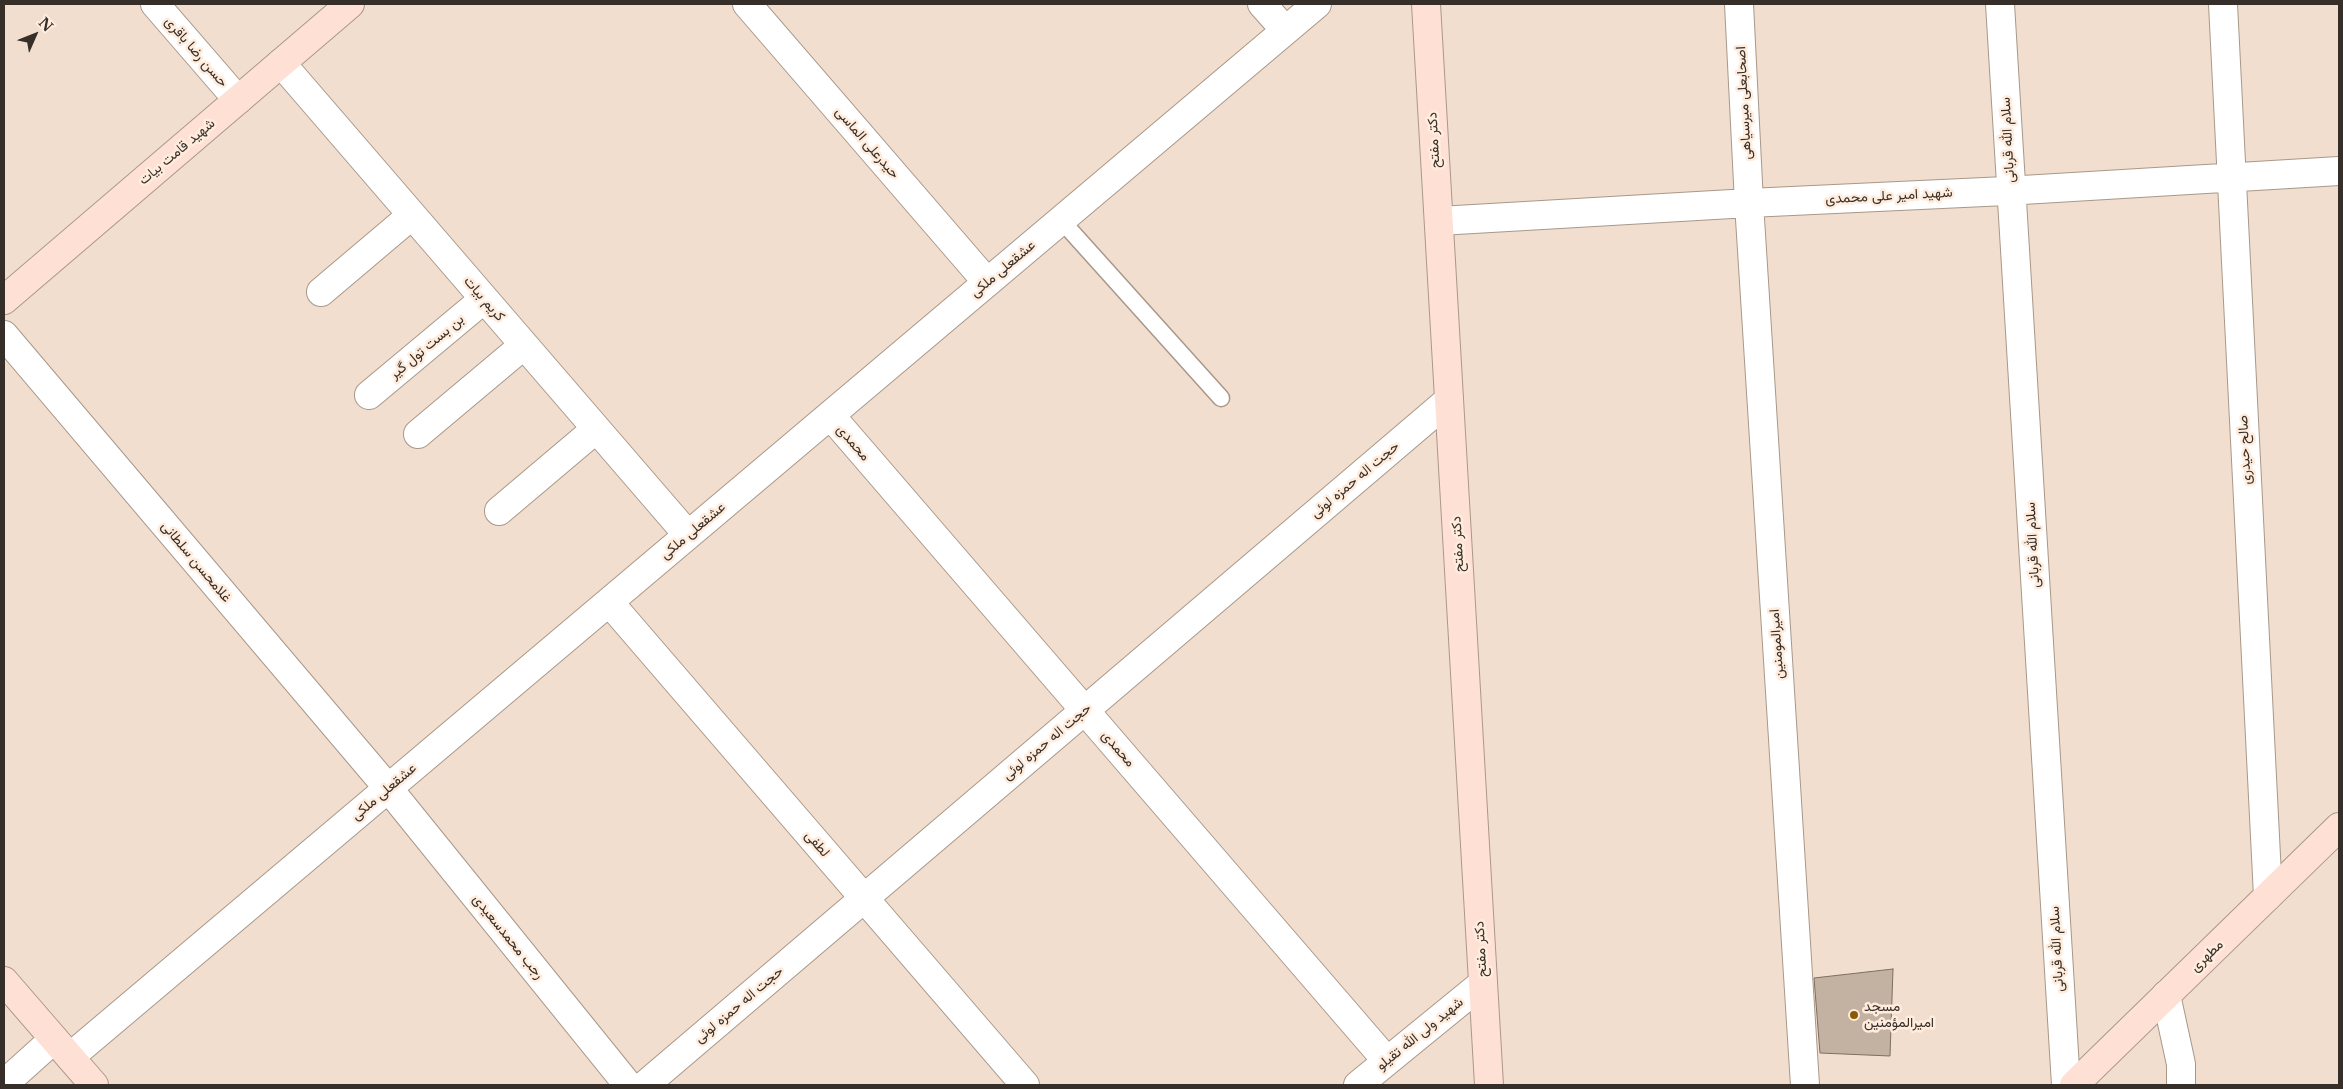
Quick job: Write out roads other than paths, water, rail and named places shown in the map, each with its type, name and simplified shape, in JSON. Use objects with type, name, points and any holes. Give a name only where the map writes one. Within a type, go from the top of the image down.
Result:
[{"type":"main road","name":"شهید قامت بیات","points":[[4,300],[350,4]]},
{"type":"main road","name":"دکتر مفتح","points":[[1426,4],[1489,1085]]},
{"type":"main road","name":"مطهری","points":[[2074,1085],[2339,827]]},
{"type":"main road","points":[[4,981],[94,1085]]},
{"type":"street","name":"حسن رضا باقری","points":[[155,4],[238,100]]},
{"type":"street","name":"حیدرعلی الماسی","points":[[747,4],[987,282]]},
{"type":"street","points":[[1262,4],[1285,30]]},
{"type":"street","name":"عشقعلی ملکی","points":[[4,1084],[62,1048],[388,788],[1317,4]]},
{"type":"street","name":"اصحابعلی میرسیاهی","points":[[1739,4],[1749,202]]},
{"type":"street","name":"سلام الله قربانی","points":[[2000,4],[2066,1085]]},
{"type":"street","name":"صالح حیدری","points":[[2223,4],[2268,896]]},
{"type":"street","name":"کریم بیات","points":[[281,63],[688,535]]},
{"type":"street","name":"شهید امیر علی محمدی","points":[[1439,221],[2339,170]]},
{"type":"street","name":"امیرالمومنین","points":[[1749,202],[1805,1085]]},
{"type":"street","points":[[321,292],[412,215]]},
{"type":"street","name":"بن بست تول گیر","points":[[369,395],[484,299]]},
{"type":"street","name":"غلامحسن سلطانی","points":[[4,335],[388,788]]},
{"type":"street","points":[[418,434],[524,345]]},
{"type":"street","name":"حجت اله حمزه لوئی","points":[[645,1085],[1449,400]]},
{"type":"street","name":"محمدی","points":[[830,415],[1387,1061]]},
{"type":"street","points":[[499,511],[596,429]]},
{"type":"street","name":"لطفی","points":[[609,602],[1025,1085]]},
{"type":"street","name":"رجب محمدسعیدی","points":[[388,788],[628,1085]]},
{"type":"street","name":"شهید ولی الله تقیلو","points":[[1358,1085],[1483,983]]},
{"type":"street","points":[[2166,995],[2181,1064],[2181,1085]]},
{"type":"lane","points":[[1061,220],[1222,398]]},
{"type":"place","name":"مسجد امیرالمؤمنین","points":[[1854,1015]]}]
